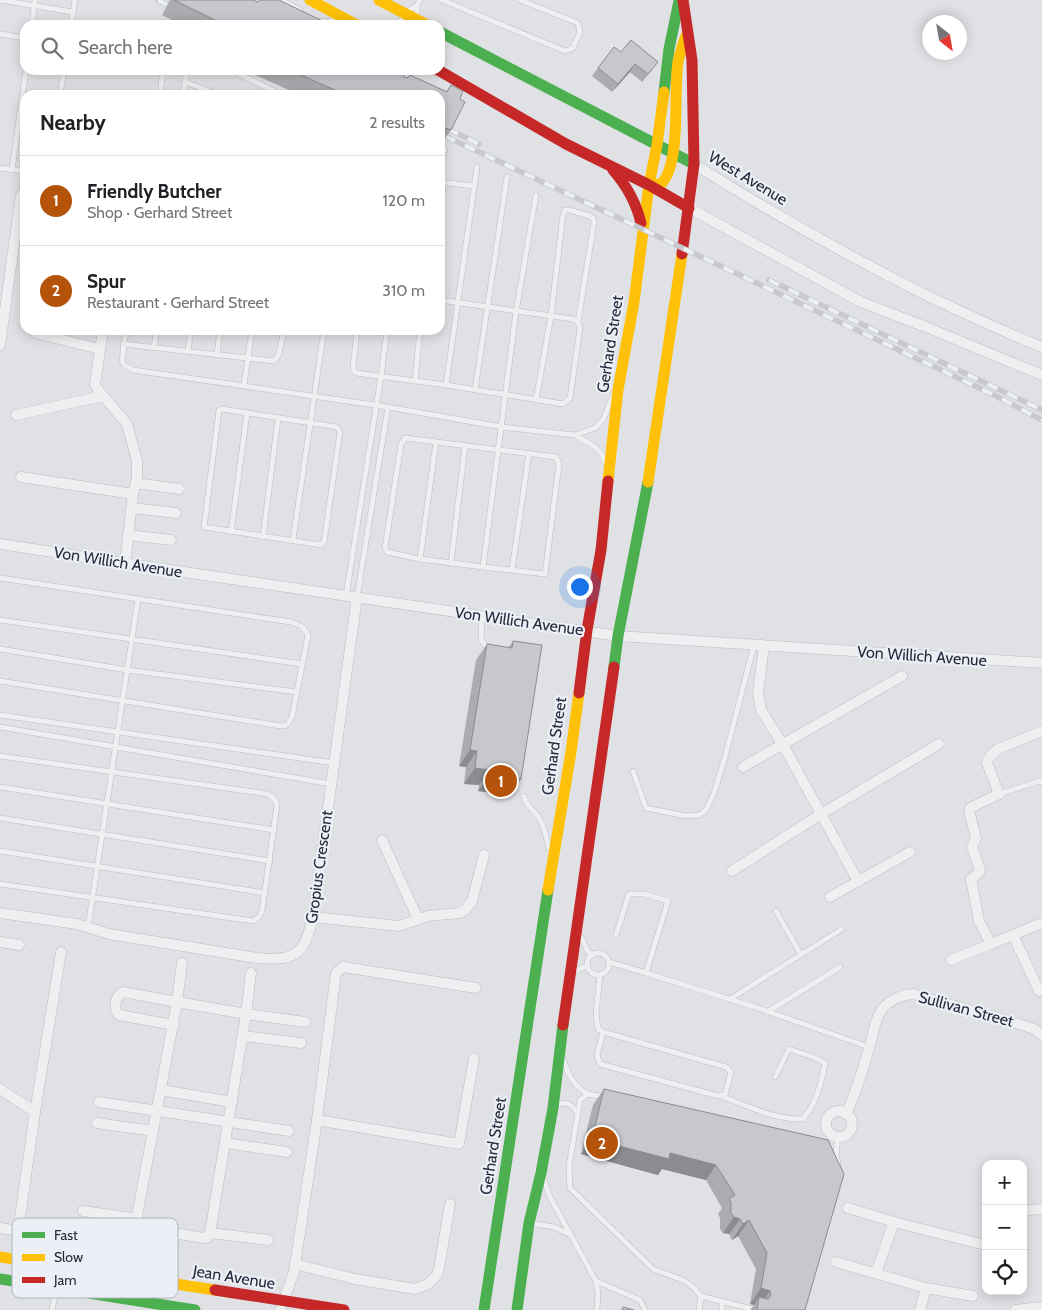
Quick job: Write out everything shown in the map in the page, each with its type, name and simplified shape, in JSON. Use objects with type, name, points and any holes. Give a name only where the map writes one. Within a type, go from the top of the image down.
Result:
[{"type":"street","points":[[310,0],[348,20]]},
{"type":"street","points":[[379,0],[406,13],[415,20]]},
{"type":"street","points":[[517,1310],[529,1223],[541,1173],[553,1108],[569,973],[618,636],[646,492],[689,208],[694,164],[692,60],[681,0]]},
{"type":"street","name":"Gerhard Street","points":[[484,1310],[552,860],[571,752],[587,630],[601,550],[618,390],[649,185],[657,145],[668,49],[681,0]]},
{"type":"street","points":[[649,185],[660,184],[666,179],[673,152],[678,62],[687,32]]},
{"type":"street","name":"West Avenue","points":[[445,35],[673,152],[759,205],[885,274],[969,316],[1042,347]]},
{"type":"street","points":[[445,74],[566,144],[649,185],[861,302],[1042,375]]},
{"type":"street","points":[[610,167],[633,196],[643,233]]},
{"type":"street","points":[[0,345],[20,209]]},
{"type":"street","points":[[43,335],[100,349]]},
{"type":"street","points":[[102,335],[95,384],[121,416],[130,431],[138,470],[133,494],[125,563]]},
{"type":"street","points":[[16,415],[103,396]]},
{"type":"street","points":[[21,477],[133,494]]},
{"type":"street","points":[[136,483],[179,489]]},
{"type":"street","points":[[132,508],[176,513]]},
{"type":"street","points":[[128,535],[171,540]]},
{"type":"street","name":"Von Willich Avenue","points":[[0,544],[618,636],[1042,663]]},
{"type":"street","name":"Gropius Crescent","points":[[0,913],[88,927],[109,934],[175,946],[257,958],[276,960],[289,957],[302,947],[313,917],[358,597]]},
{"type":"street","points":[[759,645],[758,693],[760,710],[783,745],[858,881]]},
{"type":"street","points":[[743,767],[902,676]]},
{"type":"street","points":[[990,944],[980,921],[971,879],[980,870],[972,847],[976,838],[969,811],[970,808],[999,794],[987,759],[998,749],[1042,731]]},
{"type":"street","points":[[732,871],[821,814],[939,744]]},
{"type":"street","points":[[382,840],[418,918]]},
{"type":"street","points":[[830,897],[910,852]]},
{"type":"street","points":[[313,917],[399,926],[418,918],[460,913],[472,901],[484,855]]},
{"type":"street","points":[[951,960],[1042,923]]},
{"type":"street","points":[[1013,935],[1039,991]]},
{"type":"street","points":[[0,942],[19,945]]},
{"type":"street","points":[[20,1218],[35,1112],[62,952]]},
{"type":"street","points":[[138,1218],[174,1025],[182,963]]},
{"type":"street","points":[[281,1305],[292,1280],[295,1264],[317,1120],[335,976],[343,967],[476,988]]},
{"type":"street","points":[[178,1234],[203,1238],[208,1237],[210,1234],[243,1036],[251,973]]},
{"type":"street","points":[[174,1025],[119,1015],[116,1008],[117,997],[123,992],[246,1014],[305,1022]]},
{"type":"street","name":"Sullivan Street","points":[[846,1114],[856,1092],[879,1014],[888,1003],[906,994],[913,994],[1019,1024],[1042,1034]]},
{"type":"street","points":[[243,1036],[301,1043]]},
{"type":"street","points":[[317,1120],[459,1144],[474,1058]]},
{"type":"street","points":[[0,1088],[35,1112]]},
{"type":"street","points":[[161,1090],[232,1102]]},
{"type":"street","points":[[99,1102],[289,1131]]},
{"type":"street","points":[[839,1111],[846,1114],[851,1120],[850,1128],[846,1134],[838,1136],[829,1132],[827,1120],[834,1112],[839,1111]]},
{"type":"street","points":[[97,1124],[153,1131]]},
{"type":"street","points":[[225,1143],[287,1152]]},
{"type":"street","points":[[295,1264],[386,1285],[415,1289],[424,1287],[437,1275],[450,1204]]},
{"type":"street","points":[[848,1208],[982,1245]]},
{"type":"street","points":[[1028,1210],[1042,1209]]},
{"type":"street","points":[[83,1211],[131,1218]]},
{"type":"street","points":[[876,1273],[894,1222]]},
{"type":"street","points":[[210,1234],[268,1240]]},
{"type":"street","points":[[836,1262],[926,1288],[974,1296]]},
{"type":"street","name":"Jean Avenue","points":[[178,1285],[281,1305],[344,1310]]},
{"type":"street","points":[[920,1310],[926,1288]]},
{"type":"street","points":[[123,1298],[195,1310]]},
{"type":"street","points":[[1015,1310],[1042,1307]]},
{"type":"lane","points":[[0,0],[35,3],[73,12]]},
{"type":"lane","points":[[72,20],[75,0]]},
{"type":"lane","points":[[281,0],[305,13]]},
{"type":"lane","points":[[442,0],[565,51],[573,48],[580,32],[578,23],[520,0]]},
{"type":"lane","points":[[33,20],[35,3]]},
{"type":"lane","points":[[401,20],[406,13],[419,3]]},
{"type":"lane","points":[[419,3],[419,20]]},
{"type":"lane","points":[[332,20],[340,16]]},
{"type":"lane","points":[[314,17],[319,20]]},
{"type":"lane","points":[[0,34],[20,37]]},
{"type":"lane","points":[[23,90],[25,75]]},
{"type":"lane","points":[[61,90],[63,75]]},
{"type":"lane","points":[[161,90],[162,75]]},
{"type":"lane","points":[[184,90],[186,75]]},
{"type":"lane","points":[[241,75],[272,90]]},
{"type":"lane","points":[[185,82],[207,90]]},
{"type":"lane","points":[[12,170],[20,113]]},
{"type":"lane","points":[[0,168],[20,171]]},
{"type":"lane","points":[[446,385],[477,168]]},
{"type":"lane","points":[[475,390],[507,178]]},
{"type":"lane","points":[[445,182],[474,186]]},
{"type":"lane","points":[[483,567],[516,312],[536,195]]},
{"type":"lane","points":[[357,335],[354,372],[446,385],[536,400],[563,404],[570,398],[580,328],[578,322],[594,222],[590,216],[569,210],[565,210],[563,215],[551,316],[536,400]]},
{"type":"lane","points":[[445,301],[573,319],[578,322]]},
{"type":"lane","points":[[125,335],[122,361],[128,368],[377,405],[502,426],[575,435],[595,447],[603,456],[608,471]]},
{"type":"lane","points":[[154,348],[155,335]]},
{"type":"lane","points":[[188,351],[190,335]]},
{"type":"lane","points":[[217,354],[219,335]]},
{"type":"lane","points":[[244,385],[251,335]]},
{"type":"lane","points":[[123,344],[274,361],[279,354],[283,335]]},
{"type":"lane","points":[[292,540],[323,335]]},
{"type":"lane","points":[[346,596],[386,335]]},
{"type":"lane","points":[[415,381],[420,335]]},
{"type":"lane","points":[[575,435],[595,428],[603,420],[609,402],[618,390]]},
{"type":"lane","points":[[358,597],[388,407]]},
{"type":"lane","points":[[219,410],[278,419],[336,427],[340,432],[324,542],[321,545],[317,546],[292,540],[205,528],[203,525],[219,410]]},
{"type":"lane","points":[[231,532],[247,413]]},
{"type":"lane","points":[[263,537],[278,419]]},
{"type":"lane","points":[[405,438],[465,446],[556,458],[559,464],[546,573],[544,575],[420,559],[387,552],[385,548],[402,440],[405,438]]},
{"type":"lane","points":[[420,559],[436,442]]},
{"type":"lane","points":[[451,563],[465,446]]},
{"type":"lane","points":[[512,570],[529,453]]},
{"type":"lane","points":[[0,578],[300,624],[308,635],[292,717],[286,724],[281,726],[0,681]]},
{"type":"lane","points":[[88,927],[138,599]]},
{"type":"lane","points":[[482,616],[480,640],[485,645],[493,648]]},
{"type":"lane","points":[[0,620],[302,664]]},
{"type":"lane","points":[[633,771],[646,808],[686,816],[699,814],[706,810],[714,793],[759,645]]},
{"type":"lane","points":[[0,649],[127,670],[297,692]]},
{"type":"lane","points":[[0,715],[334,764]]},
{"type":"lane","points":[[0,727],[331,784]]},
{"type":"lane","points":[[0,756],[268,794],[275,800],[277,805],[262,911],[254,921],[0,884]]},
{"type":"lane","points":[[999,794],[1042,782]]},
{"type":"lane","points":[[0,787],[274,830]]},
{"type":"lane","points":[[524,796],[525,802],[537,815],[545,831],[552,860]]},
{"type":"lane","points":[[0,818],[270,861]]},
{"type":"lane","points":[[0,850],[265,893]]},
{"type":"lane","points":[[616,935],[629,894],[653,895],[668,900],[646,973]]},
{"type":"lane","points":[[776,911],[801,955]]},
{"type":"lane","points":[[576,926],[587,950],[592,954]]},
{"type":"lane","points":[[730,999],[842,929]]},
{"type":"lane","points":[[592,954],[602,954],[606,956],[609,962],[608,969],[600,975],[593,975],[586,966],[587,959],[592,954]]},
{"type":"lane","points":[[609,962],[730,999],[869,1047]]},
{"type":"lane","points":[[569,973],[586,966]]},
{"type":"lane","points":[[767,1012],[840,967]]},
{"type":"lane","points":[[600,975],[596,1020],[598,1029],[726,1067],[731,1072],[725,1095],[721,1096]]},
{"type":"lane","points":[[603,1032],[597,1055],[600,1064],[721,1096],[790,1120],[803,1119],[810,1111],[822,1079],[824,1062],[789,1049],[775,1077]]},
{"type":"lane","points":[[560,1051],[570,1080],[588,1094],[608,1098]]},
{"type":"lane","points":[[588,1094],[580,1100],[569,1167],[570,1188],[653,1269],[685,1281],[701,1296],[756,1310]]},
{"type":"lane","points":[[553,1108],[564,1102],[572,1106],[578,1115]]},
{"type":"lane","points":[[838,1136],[834,1155],[839,1167]]},
{"type":"lane","points":[[541,1173],[552,1199],[596,1281],[598,1294],[597,1310]]},
{"type":"lane","points":[[529,1223],[554,1227],[570,1234]]},
{"type":"lane","points":[[596,1281],[640,1300],[646,1310]]},
{"type":"lane","points":[[699,1310],[701,1296]]},
{"type":"lane","points":[[722,1302],[722,1310]]},
{"type":"building","points":[[174,0],[253,0],[258,2],[260,0],[279,0],[321,20],[215,20]]},
{"type":"building","points":[[631,40],[658,62],[648,74],[635,64],[618,84],[598,68],[614,47],[621,52]]},
{"type":"building","points":[[301,75],[403,75],[407,78],[410,75],[443,90],[335,90]]},
{"type":"building","points":[[451,85],[463,91],[460,99],[465,102],[451,130],[446,128],[445,131],[445,91],[447,92]]},
{"type":"building","points":[[513,641],[542,645],[521,779],[489,776],[490,770],[475,768],[477,751],[470,750],[487,644],[512,648]]},
{"type":"building","points":[[604,1089],[828,1140],[844,1174],[805,1310],[757,1310],[759,1297],[768,1299],[771,1295],[770,1291],[761,1288],[767,1253],[749,1220],[743,1224],[740,1219],[734,1217],[731,1213],[731,1202],[729,1199],[735,1195],[716,1165],[670,1153],[669,1159],[592,1139]]},
{"type":"building","points":[[623,1307],[634,1310],[622,1310]]},
{"type":"railway","points":[[158,0],[167,5]]},
{"type":"railway","points":[[448,129],[479,144]]},
{"type":"railway","points":[[445,136],[994,395],[1042,420]]},
{"type":"railway","points":[[769,280],[1042,410]]},
{"type":"traffic: fast","points":[[664,92],[669,49],[679,1]]},
{"type":"traffic: fast","points":[[445,35],[694,164]]},
{"type":"traffic: fast","points":[[614,667],[618,636],[648,482]]},
{"type":"traffic: fast","points":[[484,1310],[548,890]]},
{"type":"traffic: fast","points":[[517,1310],[529,1223],[541,1173],[553,1108],[563,1025]]},
{"type":"traffic: fast","points":[[0,1279],[12,1281]]},
{"type":"traffic: fast","points":[[120,1298],[195,1310]]},
{"type":"traffic: slow","points":[[310,0],[348,20]]},
{"type":"traffic: slow","points":[[379,0],[417,20]]},
{"type":"traffic: slow","points":[[649,185],[661,184],[668,174],[672,160],[676,126],[678,62],[686,36]]},
{"type":"traffic: slow","points":[[608,481],[618,390],[634,302],[649,185],[657,145],[664,92]]},
{"type":"traffic: slow","points":[[648,482],[682,254]]},
{"type":"traffic: slow","points":[[548,890],[579,693]]},
{"type":"traffic: slow","points":[[0,1257],[12,1259]]},
{"type":"traffic: slow","points":[[178,1284],[215,1290]]},
{"type":"traffic: jam","points":[[682,254],[694,164],[692,60],[683,0]]},
{"type":"traffic: jam","points":[[445,74],[566,144],[649,185],[689,208]]},
{"type":"traffic: jam","points":[[613,170],[623,182],[630,195],[641,223]]},
{"type":"traffic: jam","points":[[579,693],[587,630],[601,550],[608,481]]},
{"type":"traffic: jam","points":[[563,1025],[614,667]]},
{"type":"traffic: jam","points":[[215,1290],[344,1310]]},
{"type":"place","name":"Friendly Butcher","points":[[501,781]]},
{"type":"place","name":"Spur","points":[[602,1143]]}]
